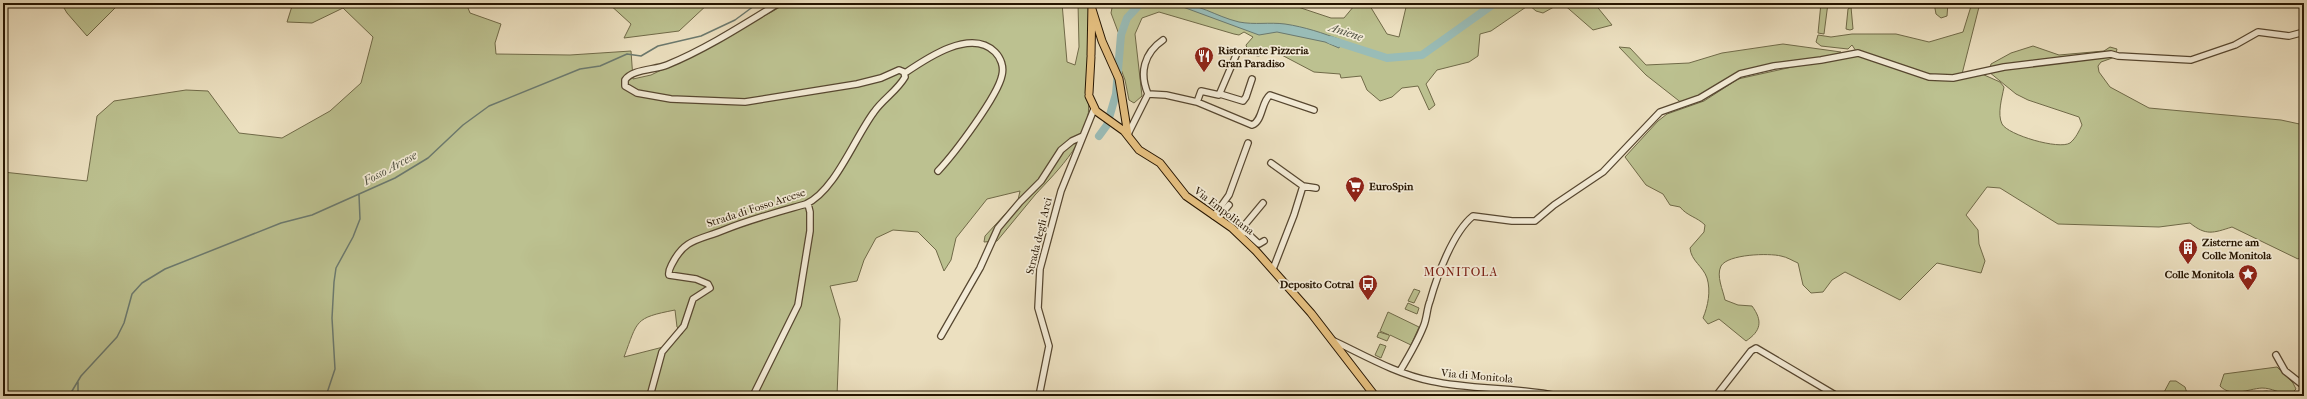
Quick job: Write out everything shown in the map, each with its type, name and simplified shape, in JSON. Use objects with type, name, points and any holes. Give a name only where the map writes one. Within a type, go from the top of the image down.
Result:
[{"type":"main road","points":[[1092,6],[1102,41],[1118,76],[1128,134]]},
{"type":"main road","points":[[1092,6],[1089,94],[1096,111]]},
{"type":"main road","points":[[1091,42],[1096,39],[1102,41]]},
{"type":"main road","name":"Via Empolitana","points":[[1096,111],[1128,134],[1136,148],[1161,164],[1184,194],[1239,232],[1304,304],[1375,396]]},
{"type":"main road","points":[[1116,125],[1122,122],[1125,117]]},
{"type":"street","points":[[779,3],[682,59],[660,68],[629,75],[625,80],[625,86],[637,93],[671,99],[745,102],[856,84],[881,78],[899,70],[904,73],[936,55],[970,42],[978,42],[989,47],[1001,63],[1002,74],[997,88],[960,144],[938,172]]},
{"type":"street","points":[[1400,372],[1417,342],[1425,323],[1436,284],[1452,247],[1466,222],[1473,216],[1512,221],[1535,220],[1554,205],[1603,172],[1660,112],[1700,98],[1740,74],[1774,66],[1821,60],[1858,53],[1929,77],[1953,78],[2043,61],[2110,54],[2118,56],[2191,60],[2235,45],[2258,32],[2289,36],[2304,32]]},
{"type":"street","points":[[1128,134],[1148,94],[1144,81],[1144,66],[1151,50],[1163,40]]},
{"type":"street","points":[[1220,94],[1237,53]]},
{"type":"street","name":"Strada di Fosso Arcese","points":[[650,396],[662,352],[684,326],[694,299],[710,288],[706,283],[698,279],[669,275],[669,270],[678,253],[689,243],[703,236],[749,220],[808,204],[818,196],[834,177],[874,112],[900,84],[905,77],[904,73]]},
{"type":"street","points":[[1197,102],[1201,91],[1220,94],[1242,101],[1246,97],[1252,79]]},
{"type":"street","points":[[1148,94],[1166,94],[1197,102],[1252,125],[1257,121],[1266,98],[1270,95],[1314,110]]},
{"type":"street","name":"Strada degli Arci","points":[[1039,396],[1049,346],[1038,311],[1039,272],[1060,194],[1083,136],[1096,111]]},
{"type":"street","points":[[941,336],[980,268],[1000,226],[1022,200],[1042,181],[1061,150],[1083,136]]},
{"type":"street","points":[[1216,217],[1230,193],[1248,143]]},
{"type":"street","points":[[1271,163],[1303,186],[1316,188]]},
{"type":"street","points":[[1273,268],[1294,217],[1303,186]]},
{"type":"street","points":[[1239,232],[1263,202]]},
{"type":"street","points":[[753,396],[769,360],[791,322],[798,305],[810,231],[810,212],[808,204]]},
{"type":"street","points":[[1216,217],[1229,205]]},
{"type":"street","points":[[1239,232],[1245,232],[1259,244],[1264,241]]},
{"type":"street","name":"Via di Monitola","points":[[1330,339],[1400,372],[1435,382],[1468,386],[1506,388],[1558,396]]},
{"type":"street","points":[[1716,396],[1751,351],[1756,348],[1837,396]]},
{"type":"street","points":[[2276,355],[2285,371],[2304,386]]},
{"type":"green space","points":[[61,3],[120,3],[87,36],[67,13]]},
{"type":"green space","points":[[293,3],[466,3],[470,13],[501,24],[495,43],[496,54],[570,55],[631,51],[633,79],[651,75],[717,43],[787,3],[1062,3],[1067,62],[1075,65],[1079,47],[1078,3],[1089,3],[1088,113],[1080,139],[1072,152],[997,241],[984,242],[985,236],[1018,200],[1020,191],[987,199],[956,238],[951,260],[944,271],[936,250],[918,232],[893,230],[876,238],[864,260],[857,281],[830,286],[840,319],[837,396],[3,396],[3,354],[7,346],[3,332],[3,172],[87,181],[97,116],[114,101],[186,90],[208,91],[239,133],[282,138],[330,111],[361,83],[373,37],[343,8],[312,23],[287,22]],"holes":[[[675,310],[677,327],[683,333],[671,345],[624,357],[635,328],[645,319]]]},
{"type":"green space","points":[[608,3],[709,3],[679,31],[624,38],[631,24]]},
{"type":"green space","points":[[1113,3],[1286,3],[1331,18],[1344,18],[1354,6],[1370,6],[1387,34],[1399,37],[1407,3],[1561,3],[1543,13],[1536,11],[1529,5],[1491,31],[1480,34],[1478,56],[1469,62],[1437,70],[1426,84],[1435,105],[1429,110],[1418,86],[1402,88],[1392,97],[1380,101],[1367,90],[1361,76],[1341,78],[1340,74],[1314,72],[1276,52],[1258,56],[1249,54],[1246,45],[1253,37],[1244,32],[1239,35],[1234,34],[1159,12],[1142,18],[1135,34],[1142,96],[1134,103],[1129,100],[1125,80],[1119,64],[1120,37],[1111,13]]},
{"type":"green space","points":[[1562,3],[1594,3],[1612,25],[1593,30]]},
{"type":"green space","points":[[1821,3],[1828,3],[1824,34],[1818,33]]},
{"type":"green space","points":[[1934,3],[1948,3],[1947,16],[1941,18],[1936,14]]},
{"type":"green space","points":[[1972,3],[1980,3],[1962,74],[1935,75],[1921,72],[1856,51],[1852,45],[1848,49],[1821,46],[1816,42],[1818,35],[1831,37],[1852,34],[1896,34],[1929,42],[1963,32]]},
{"type":"green space","points":[[1851,7],[1853,29],[1850,30],[1846,29],[1848,9]]},
{"type":"green space","points":[[1783,44],[1841,52],[1834,56],[1789,61],[1739,72],[1712,90],[1683,104],[1646,75],[1619,47],[1630,48],[1646,65],[1689,63],[1722,53]]},
{"type":"green space","points":[[2033,46],[2059,55],[2104,51],[2110,47],[2117,49],[2115,57],[2101,62],[2098,66],[2099,72],[2110,87],[2149,108],[2281,120],[2304,125],[2304,255],[2298,259],[2232,227],[2215,232],[2205,232],[2190,223],[2159,227],[2058,224],[2000,188],[1987,187],[1966,215],[1978,230],[1979,244],[1985,261],[1981,273],[1937,263],[1900,300],[1845,272],[1832,280],[1823,292],[1811,293],[1803,285],[1798,263],[1785,257],[1775,255],[1749,255],[1725,262],[1721,266],[1719,274],[1725,300],[1738,305],[1752,306],[1756,311],[1759,325],[1755,333],[1746,341],[1719,319],[1708,324],[1703,318],[1709,288],[1707,278],[1691,253],[1690,248],[1704,232],[1705,225],[1680,207],[1670,205],[1663,194],[1646,185],[1625,157],[1658,121],[1667,114],[1704,101],[1738,79],[1792,67],[1859,56],[1920,77],[1937,80],[1982,74],[2000,82],[2004,87],[2000,106],[2000,116],[2002,124],[2006,128],[2023,137],[2045,143],[2064,145],[2070,143],[2076,137],[2082,125],[2079,117],[2028,100],[2016,94],[1989,72],[1991,64],[2011,53]]},
{"type":"green space","points":[[1414,289],[1420,291],[1414,303],[1408,301]]},
{"type":"green space","points":[[1408,303],[1419,308],[1417,314],[1405,309]]},
{"type":"green space","points":[[1388,312],[1419,327],[1411,345],[1390,335],[1387,341],[1377,337],[1379,332],[1389,335],[1380,331]]},
{"type":"green space","points":[[1380,344],[1386,346],[1381,358],[1375,355]]},
{"type":"green space","points":[[2277,367],[2293,383],[2296,389],[2289,396],[2265,388],[2230,392],[2220,386],[2224,374]]},
{"type":"green space","points":[[2170,381],[2176,381],[2185,387],[2188,396],[2162,396]]},
{"type":"green space","points":[[2267,391],[2278,396],[2240,396],[2240,394]]},
{"type":"water","name":"Aniene","points":[[1172,3],[1199,7],[1239,22],[1279,23],[1292,25],[1314,30],[1341,40],[1339,48],[1325,42],[1277,32],[1259,35]]},
{"type":"waterway","name":"Fosso Arcese","points":[[69,396],[81,376],[117,337],[124,323],[132,294],[142,283],[165,269],[281,223],[312,215],[395,178],[428,158],[463,125],[489,106],[580,69],[600,66],[627,54],[641,56],[658,46],[701,36],[735,20],[758,3]]},
{"type":"waterway","points":[[1099,136],[1107,125],[1116,94],[1121,35],[1127,18],[1141,3]]},
{"type":"waterway","name":"Aniene","points":[[1331,40],[1387,58],[1422,55],[1495,3]]},
{"type":"waterway","points":[[2271,3],[2282,5],[2288,3]]},
{"type":"waterway","points":[[326,396],[335,369],[332,318],[336,268],[353,237],[360,219],[359,195]]},
{"type":"waterway","points":[[78,382],[78,396]]},
{"type":"place","name":"Ristorante Pizzeria Gran Paradiso","points":[[1204,73]]},
{"type":"place","name":"EuroSpin","points":[[1355,203]]},
{"type":"place","name":"Zisterne am Colle Monitola","points":[[2188,265]]},
{"type":"place","name":"Colle Monitola","points":[[2248,291]]},
{"type":"place","name":"Deposito Cotral","points":[[1368,301]]},
{"type":"district","name":"MONITOLA","points":[[1461,272]]}]
